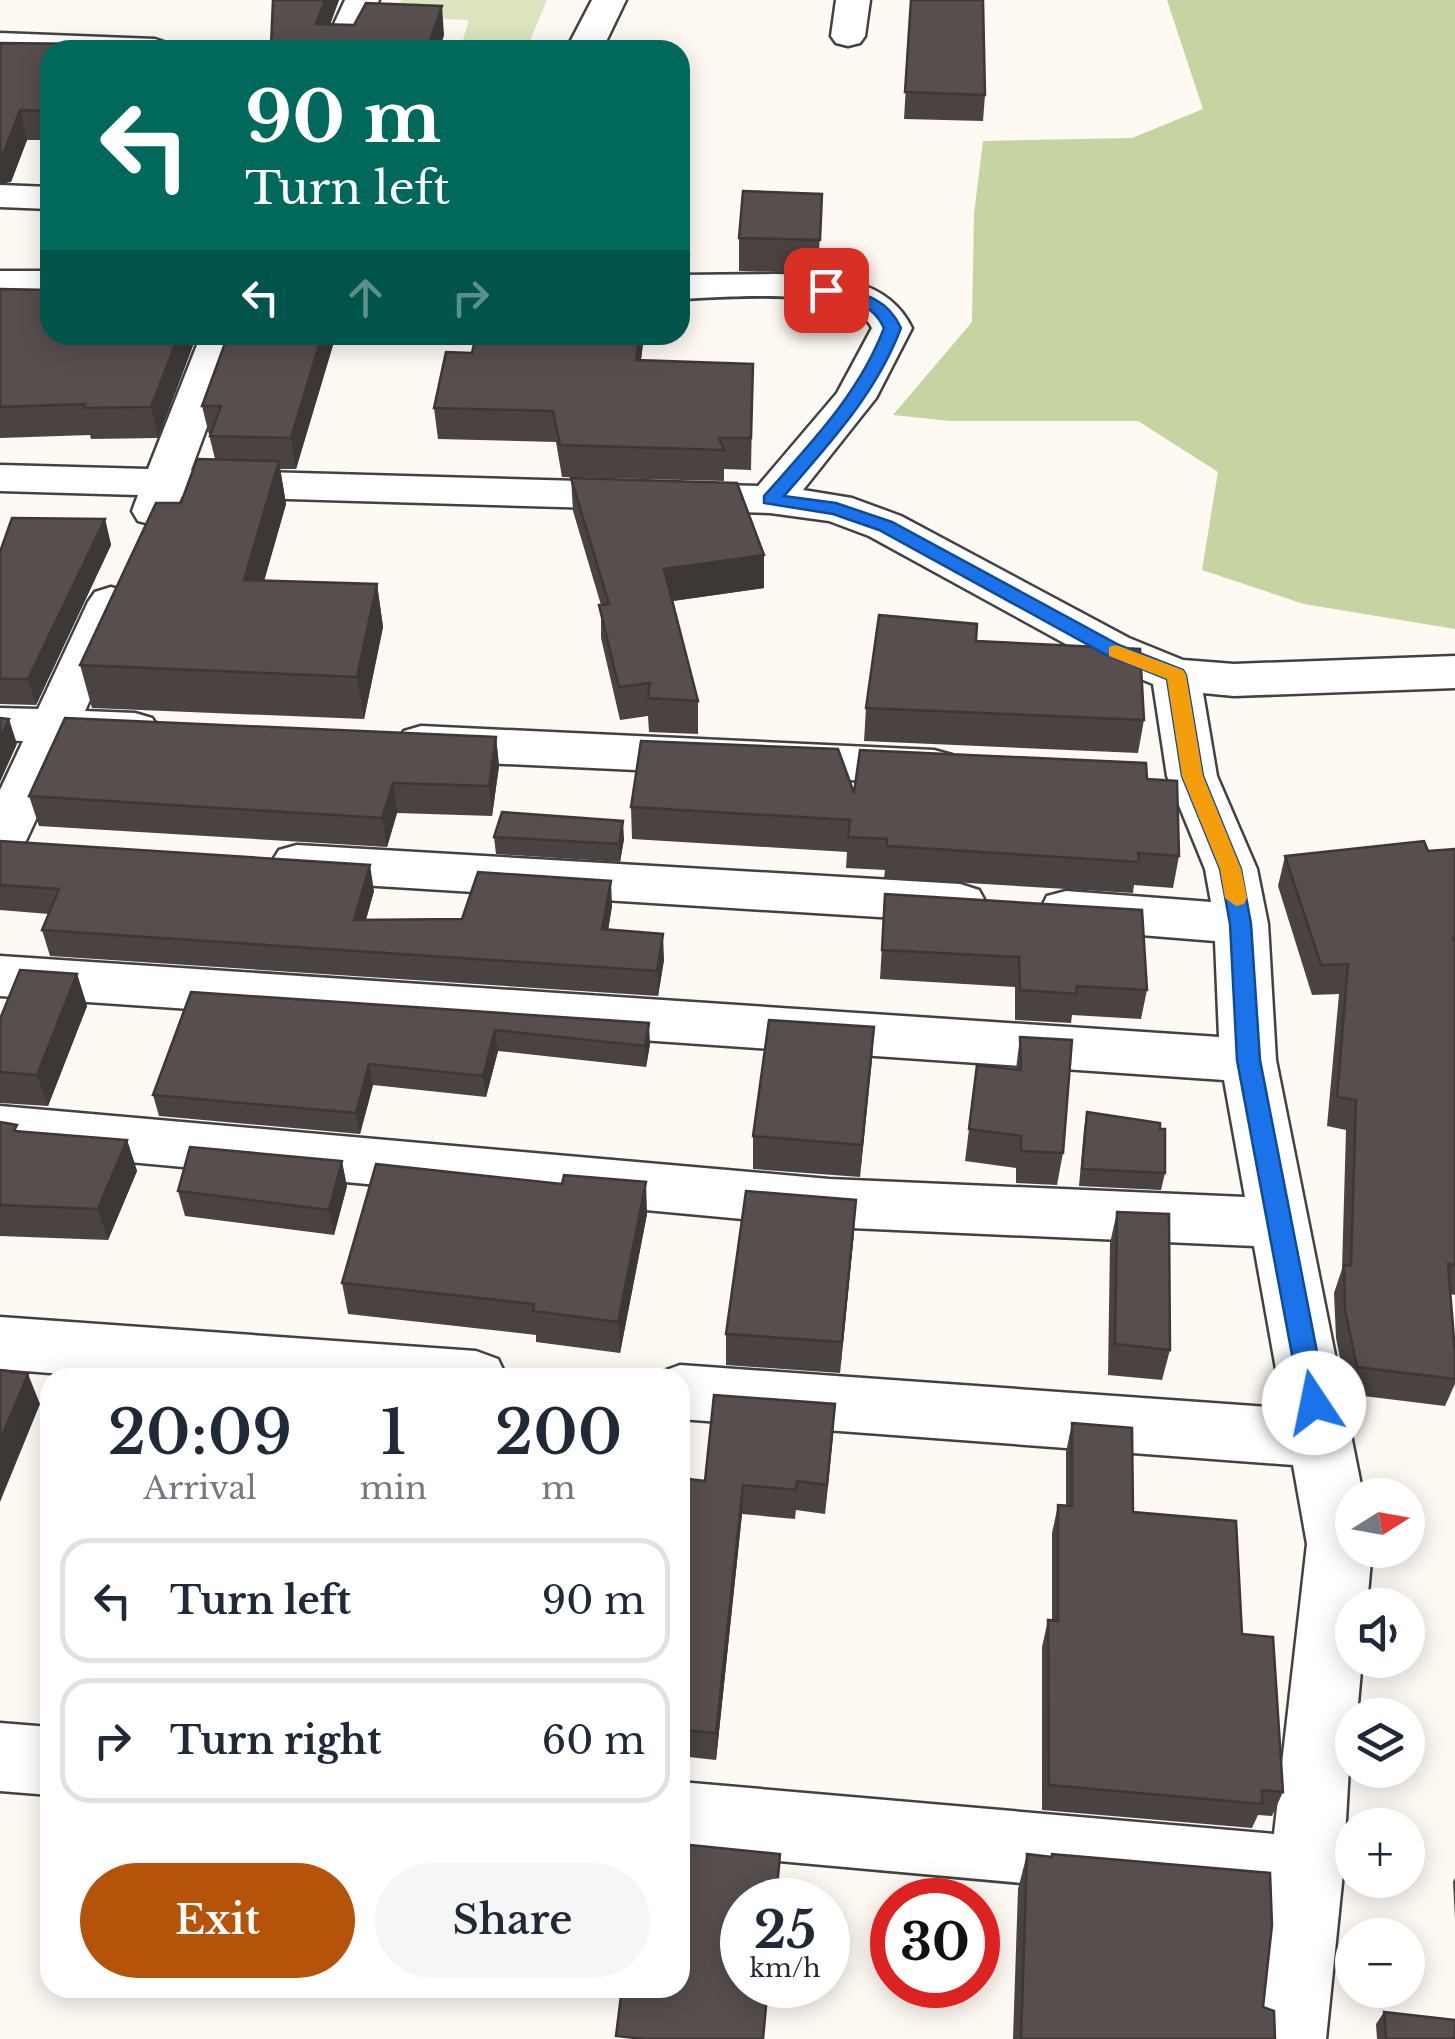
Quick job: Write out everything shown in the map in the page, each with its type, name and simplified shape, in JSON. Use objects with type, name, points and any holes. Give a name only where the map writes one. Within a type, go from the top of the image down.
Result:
[{"type":"street","points":[[344,40],[362,0]]},
{"type":"street","points":[[589,40],[608,0]]},
{"type":"street","points":[[848,36],[854,0]]},
{"type":"street","points":[[0,43],[40,45]]},
{"type":"street","points":[[0,196],[40,198]]},
{"type":"street","points":[[0,283],[40,283]]},
{"type":"street","points":[[690,287],[826,290],[868,300],[886,314],[892,328],[883,352],[841,421],[770,500]]},
{"type":"street","points":[[60,848],[0,845],[168,480],[217,345]]},
{"type":"street","points":[[0,478],[770,500],[836,508],[885,526],[1112,649],[1176,675],[1234,680],[1455,672]]},
{"type":"street","points":[[1176,675],[1173,776],[1231,869],[1240,924],[1248,1060],[1340,1544],[1288,2039]]},
{"type":"street","points":[[0,724],[172,731]]},
{"type":"street","points":[[368,740],[978,769]]},
{"type":"street","points":[[257,860],[1019,906],[1240,924]]},
{"type":"street","points":[[0,976],[1248,1060]]},
{"type":"street","points":[[0,1128],[828,1202],[1280,1223]]},
{"type":"street","points":[[0,1343],[340,1368]]},
{"type":"street","points":[[690,1393],[1320,1439]]},
{"type":"street","points":[[0,1757],[40,1760]]},
{"type":"street","points":[[690,1818],[1307,1872]]},
{"type":"green space","points":[[401,0],[547,0],[530,40],[463,40],[469,20],[396,18]]},
{"type":"green space","points":[[1167,0],[1455,0],[1455,629],[1304,604],[1202,570],[1218,472],[1138,421],[950,421],[893,415],[972,322],[974,214],[983,141],[1132,138],[1203,109]]},
{"type":"building","points":[[273,0],[325,0],[316,24],[354,25],[366,3],[442,6],[430,40],[271,40]]},
{"type":"building","points":[[911,0],[983,0],[985,95],[905,92]]},
{"type":"building","points":[[0,43],[40,43],[40,111],[20,110],[4,152],[0,153]]},
{"type":"building","points":[[743,191],[822,194],[820,240],[739,238]]},
{"type":"building","points":[[0,289],[40,290],[40,345],[175,345],[151,407],[0,407]]},
{"type":"building","points":[[224,345],[319,345],[291,438],[210,436],[221,406],[202,406]]},
{"type":"building","points":[[474,345],[638,345],[636,360],[753,364],[751,438],[719,438],[724,450],[560,445],[553,411],[434,408],[446,352],[472,353]]},
{"type":"building","points":[[197,459],[279,461],[244,580],[377,584],[357,677],[80,665],[156,503],[181,503]]},
{"type":"building","points":[[571,478],[737,483],[764,555],[664,569],[698,701],[648,698],[650,683],[619,687],[599,605],[609,604]]},
{"type":"building","points":[[12,518],[105,519],[28,679],[0,679],[0,552]]},
{"type":"building","points":[[879,615],[977,624],[976,641],[1140,649],[1144,720],[866,708]]},
{"type":"building","points":[[0,718],[9,719],[0,739]]},
{"type":"building","points":[[65,718],[496,737],[489,786],[393,783],[382,818],[29,796]]},
{"type":"building","points":[[641,741],[838,749],[854,793],[860,750],[1146,763],[1147,779],[1177,781],[1179,856],[1138,853],[1139,862],[887,846],[887,839],[848,837],[850,820],[631,807]]},
{"type":"building","points":[[502,812],[623,821],[619,844],[494,837]]},
{"type":"building","points":[[0,841],[370,865],[354,920],[462,919],[478,872],[611,881],[602,929],[663,934],[657,971],[42,930],[59,889],[0,885]]},
{"type":"building","points":[[1424,841],[1428,851],[1455,849],[1455,1265],[1448,1264],[1455,1379],[1357,1367],[1345,1310],[1344,1265],[1351,1266],[1356,1100],[1337,1097],[1348,964],[1321,965],[1285,856]]},
{"type":"building","points":[[885,894],[1142,910],[1147,990],[1077,986],[1076,994],[1020,990],[1019,957],[882,950]]},
{"type":"building","points":[[20,970],[77,974],[37,1075],[0,1072],[0,1019]]},
{"type":"building","points":[[191,992],[649,1023],[645,1046],[495,1030],[483,1076],[369,1064],[356,1113],[153,1095]]},
{"type":"building","points":[[769,1020],[874,1027],[862,1145],[753,1136]]},
{"type":"building","points":[[1020,1037],[1072,1040],[1063,1153],[1021,1151],[1021,1136],[969,1129],[977,1065],[1021,1070]]},
{"type":"building","points":[[1087,1112],[1160,1123],[1160,1129],[1165,1129],[1165,1173],[1082,1169]]},
{"type":"building","points":[[0,1122],[17,1125],[14,1131],[127,1140],[98,1209],[0,1205]]},
{"type":"building","points":[[190,1147],[342,1161],[329,1210],[178,1191]]},
{"type":"building","points":[[376,1164],[562,1184],[564,1175],[646,1182],[618,1322],[533,1311],[534,1304],[342,1283]]},
{"type":"building","points":[[746,1191],[856,1200],[842,1342],[726,1334]]},
{"type":"building","points":[[1117,1212],[1169,1214],[1170,1350],[1115,1344]]},
{"type":"building","points":[[0,1370],[28,1374],[0,1441]]},
{"type":"building","points":[[714,1395],[835,1404],[827,1485],[797,1481],[796,1490],[743,1485],[716,1733],[690,1731],[690,1479],[705,1481]]},
{"type":"building","points":[[1072,1423],[1132,1428],[1133,1512],[1236,1521],[1242,1634],[1273,1637],[1283,1792],[1262,1790],[1262,1804],[1049,1785],[1048,1620],[1058,1621],[1058,1505],[1072,1506]]},
{"type":"building","points":[[690,1845],[780,1854],[778,1878],[720,1878],[720,2008],[766,2008],[763,2039],[616,2036],[621,1998],[690,1998]]},
{"type":"building","points":[[1027,1854],[1270,1873],[1272,1925],[1263,2007],[1274,2011],[1275,2039],[1021,2039]]},
{"type":"building","points":[[1384,2012],[1455,2020],[1455,2039],[1386,2039]]},
{"type":"slow traffic","points":[[1116,651],[1176,675],[1192,776],[1231,869],[1236,898]]},
{"type":"route","points":[[826,290],[868,300],[886,314],[892,328],[883,352],[841,421],[770,500],[836,508],[885,526],[1112,649],[1176,675],[1192,776],[1231,869],[1240,924],[1248,1060],[1314,1403]]}]
